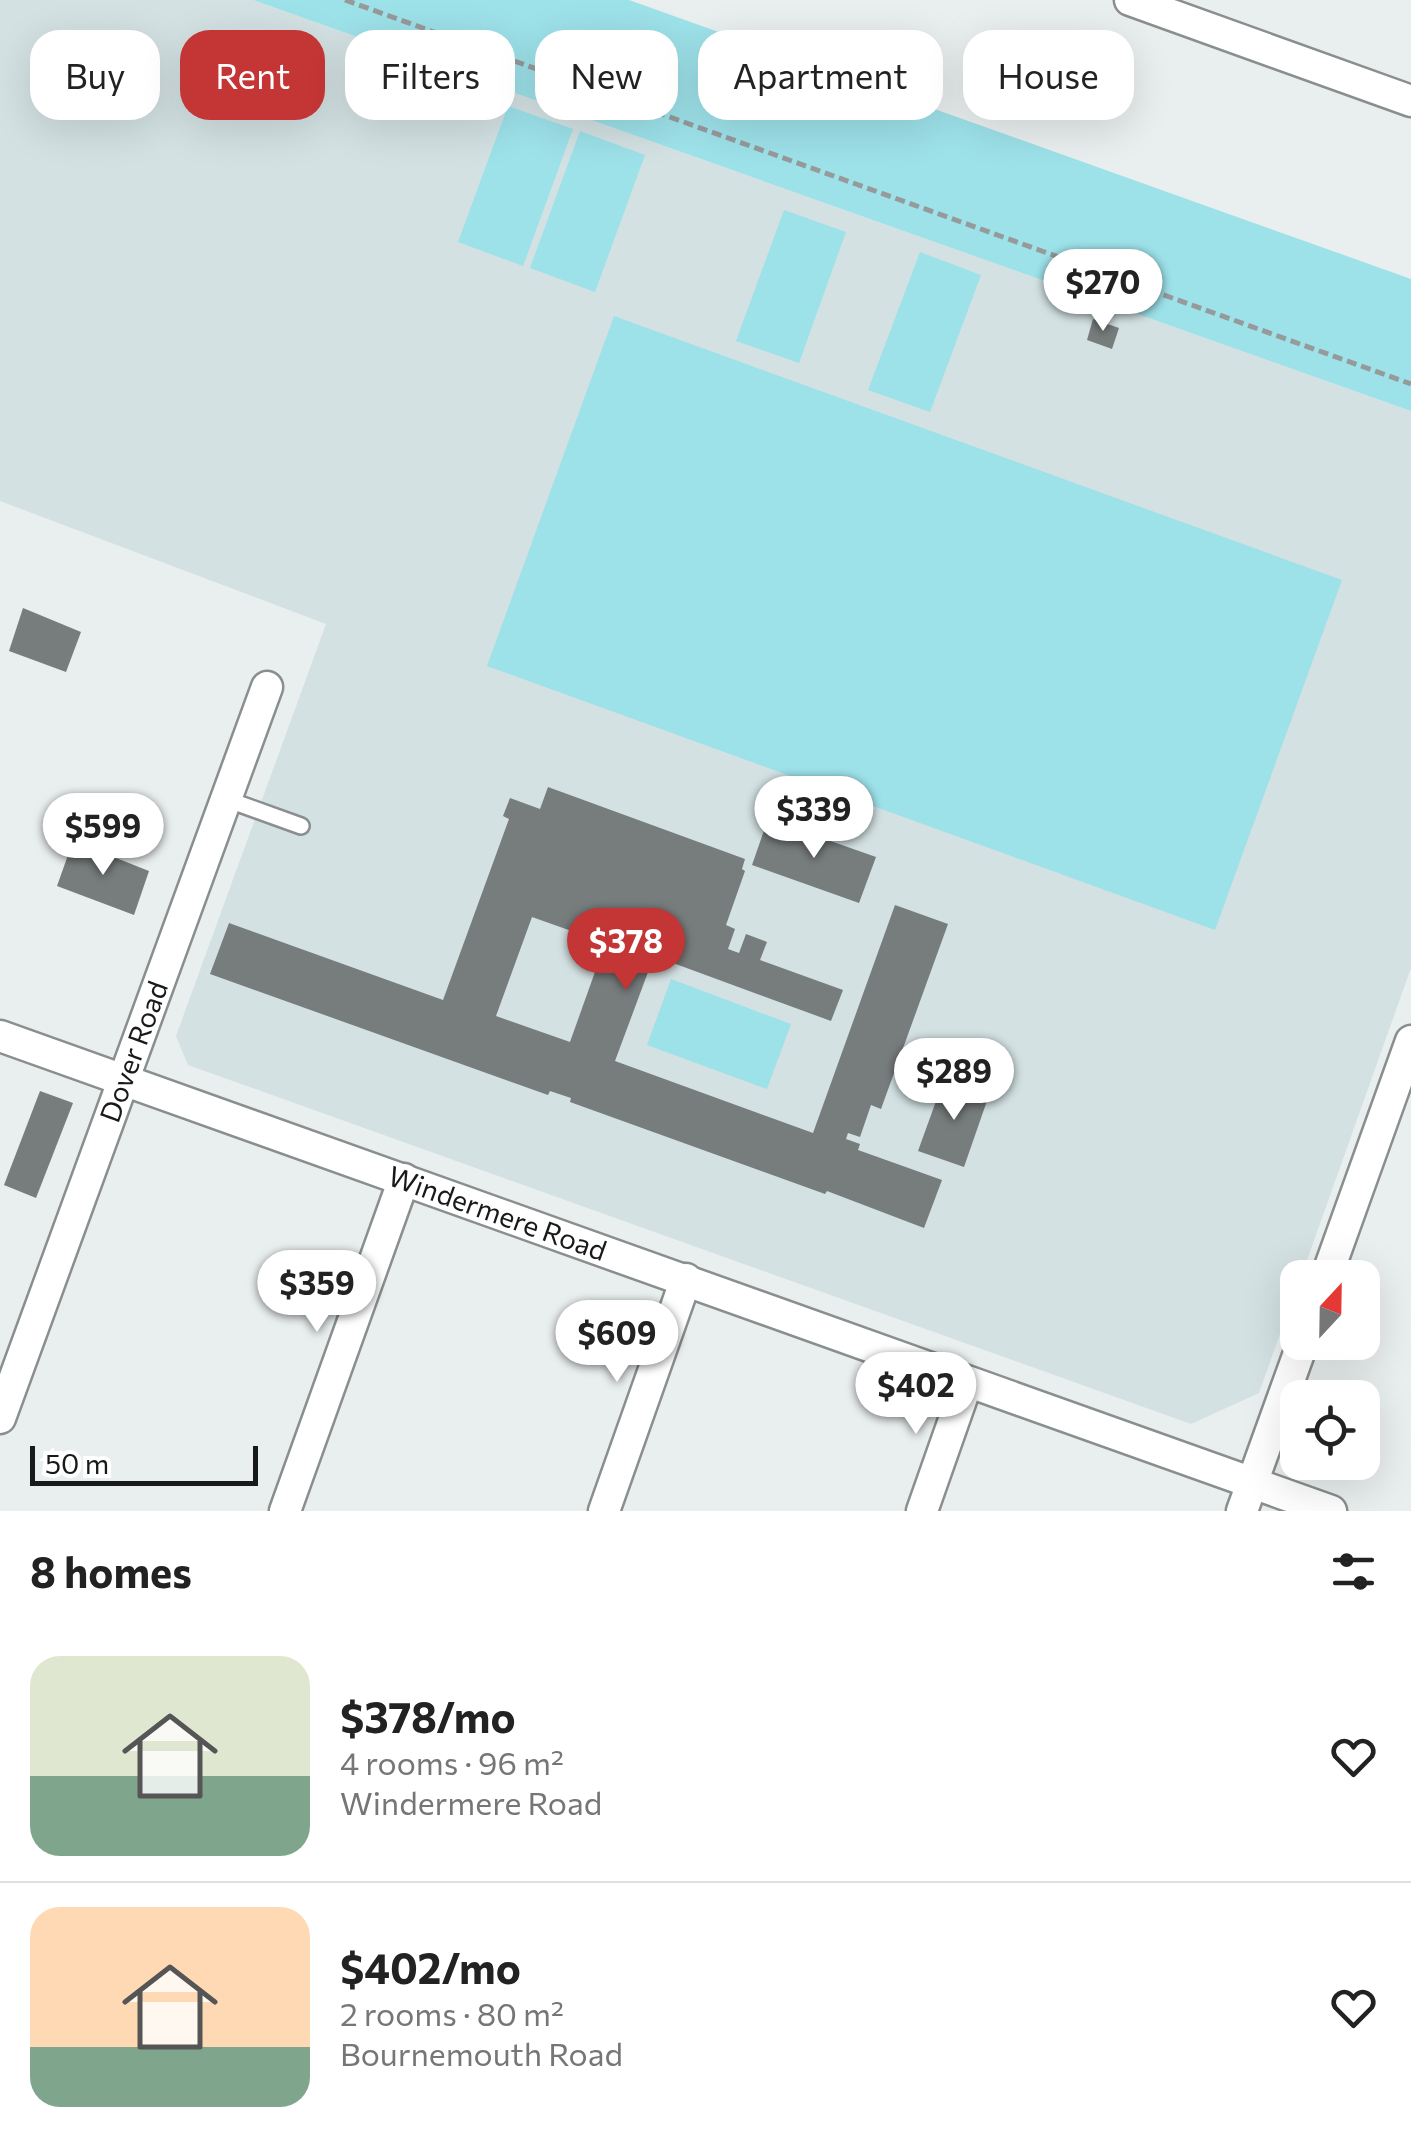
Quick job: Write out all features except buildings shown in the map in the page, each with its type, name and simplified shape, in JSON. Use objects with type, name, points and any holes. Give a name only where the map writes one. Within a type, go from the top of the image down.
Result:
[{"type":"street","points":[[1130,0],[1411,100]]},
{"type":"street","name":"Dover Road","points":[[0,1418],[267,687]]},
{"type":"street","name":"Windermere Road","points":[[0,1036],[686,1279],[967,1383],[1248,1497],[1331,1511]]},
{"type":"street","points":[[1332,1260],[1411,1041]]},
{"type":"street","points":[[285,1511],[404,1179]]},
{"type":"street","points":[[604,1511],[686,1279]]},
{"type":"street","points":[[1248,1497],[1296,1360]]},
{"type":"street","points":[[922,1511],[967,1383]]},
{"type":"lane","points":[[226,799],[301,826]]},
{"type":"path","points":[[346,0],[1411,384]]},
{"type":"shaded area","points":[[0,0],[253,0],[345,33],[345,120],[515,120],[515,93],[535,100],[535,120],[591,120],[1411,411],[1411,968],[1307,1260],[1280,1260],[1280,1334],[1259,1393],[1191,1424],[188,1065],[176,1036],[326,624],[0,501]]},
{"type":"shaded area","points":[[253,0],[629,0],[713,30],[698,30],[698,120],[943,120],[943,112],[1411,279],[1411,411],[591,120],[678,120],[678,30],[535,30],[535,100],[515,93],[515,30],[345,33]]},
{"type":"shaded area","points":[[515,108],[535,116],[535,120],[573,129],[523,266],[458,242],[503,120],[515,120]]},
{"type":"shaded area","points":[[580,131],[645,155],[595,292],[530,268]]},
{"type":"shaded area","points":[[784,210],[846,232],[799,363],[736,341]]},
{"type":"shaded area","points":[[920,252],[981,275],[930,412],[868,390]]},
{"type":"shaded area","points":[[614,316],[1342,580],[1215,930],[487,666]]},
{"type":"shaded area","points":[[671,979],[791,1024],[767,1089],[647,1045]]}]
